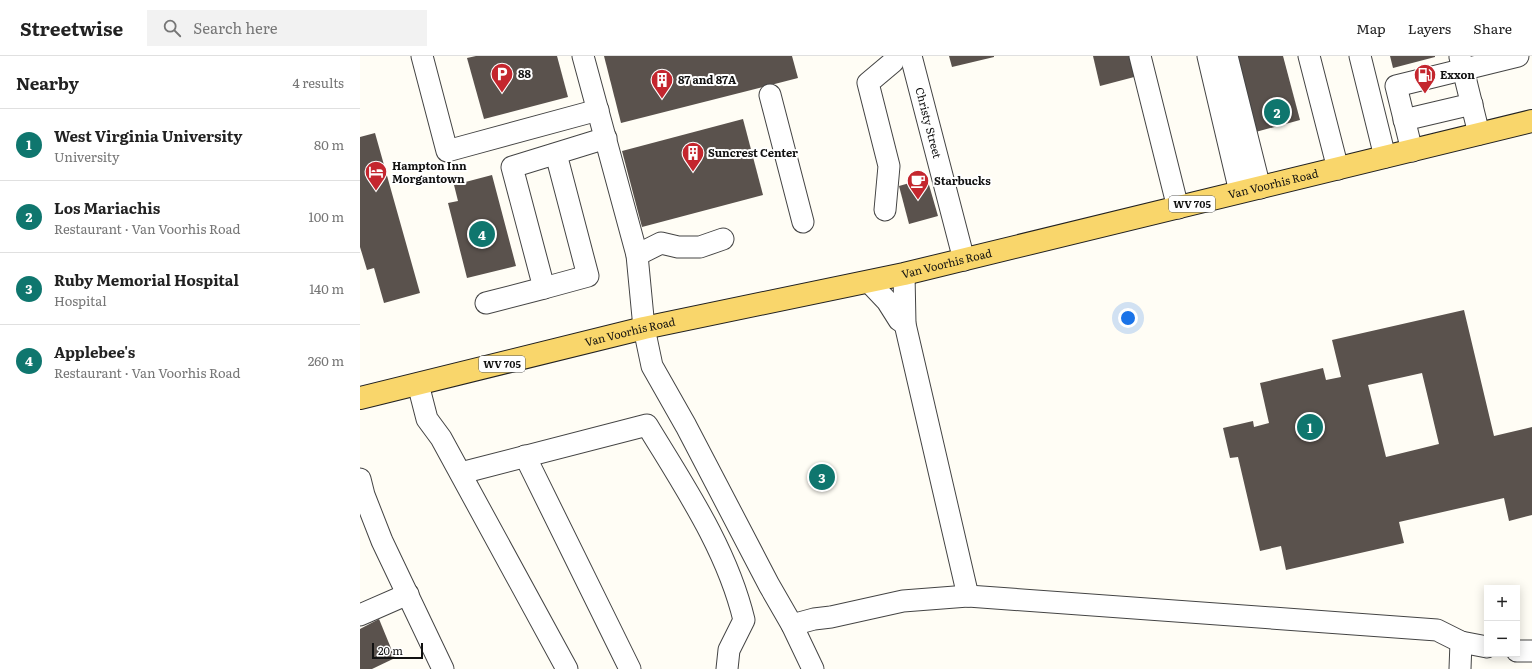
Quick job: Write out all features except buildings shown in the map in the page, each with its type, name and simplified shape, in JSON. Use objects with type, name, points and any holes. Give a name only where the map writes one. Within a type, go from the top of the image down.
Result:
[{"type":"main road","name":"Van Voorhis Road","points":[[360,398],[644,328],[869,282],[1479,134],[1526,127]]},
{"type":"street","points":[[422,56],[446,151],[598,110]]},
{"type":"street","points":[[1140,56],[1178,208]]},
{"type":"street","points":[[1208,56],[1250,190]]},
{"type":"street","points":[[1227,56],[1250,190]]},
{"type":"street","points":[[1309,56],[1338,168]]},
{"type":"street","points":[[1360,56],[1385,157]]},
{"type":"street","points":[[1412,151],[1396,86],[1457,62],[1518,56]]},
{"type":"street","points":[[587,57],[598,110],[638,255],[644,328],[652,366],[686,426],[792,625],[813,669]]},
{"type":"street","points":[[885,210],[890,166],[868,83],[902,59]]},
{"type":"street","name":"Christy Street","points":[[902,59],[964,260]]},
{"type":"street","points":[[1457,62],[1472,104],[1479,134]]},
{"type":"street","points":[[770,95],[803,222]]},
{"type":"street","points":[[1404,120],[1472,104]]},
{"type":"street","points":[[544,288],[512,167],[606,138]]},
{"type":"street","points":[[486,303],[588,276],[556,154]]},
{"type":"street","points":[[638,255],[661,243],[678,247],[700,247],[723,239]]},
{"type":"street","points":[[904,274],[905,324],[968,596]]},
{"type":"street","points":[[869,282],[887,301],[899,320],[905,324]]},
{"type":"street","points":[[418,384],[427,419],[441,438],[461,473],[567,669]]},
{"type":"street","points":[[461,473],[647,425],[682,482],[719,549],[740,603],[744,620],[729,650],[727,669]]},
{"type":"street","points":[[525,456],[630,669]]},
{"type":"street","points":[[360,479],[364,495],[382,541],[444,669]]},
{"type":"street","points":[[719,549],[746,541]]},
{"type":"street","points":[[360,615],[408,594]]},
{"type":"street","points":[[792,625],[902,601],[968,596],[1437,630],[1461,642],[1484,646]]},
{"type":"street","points":[[1460,669],[1461,642]]},
{"type":"street","points":[[1520,651],[1532,651]]},
{"type":"place","name":"88","points":[[502,94]]},
{"type":"place","name":"Exxon","points":[[1425,94]]},
{"type":"place","name":"87 and 87A","points":[[662,100]]},
{"type":"place","name":"Los Mariachis","points":[[1277,112]]},
{"type":"place","name":"Suncrest Center","points":[[693,172]]},
{"type":"place","name":"Hampton Inn Morgantown","points":[[376,192]]},
{"type":"place","name":"Starbucks","points":[[918,200]]},
{"type":"place","name":"Applebee's","points":[[482,234]]},
{"type":"place","name":"West Virginia University","points":[[1310,427]]},
{"type":"place","name":"Ruby Memorial Hospital","points":[[822,477]]}]
